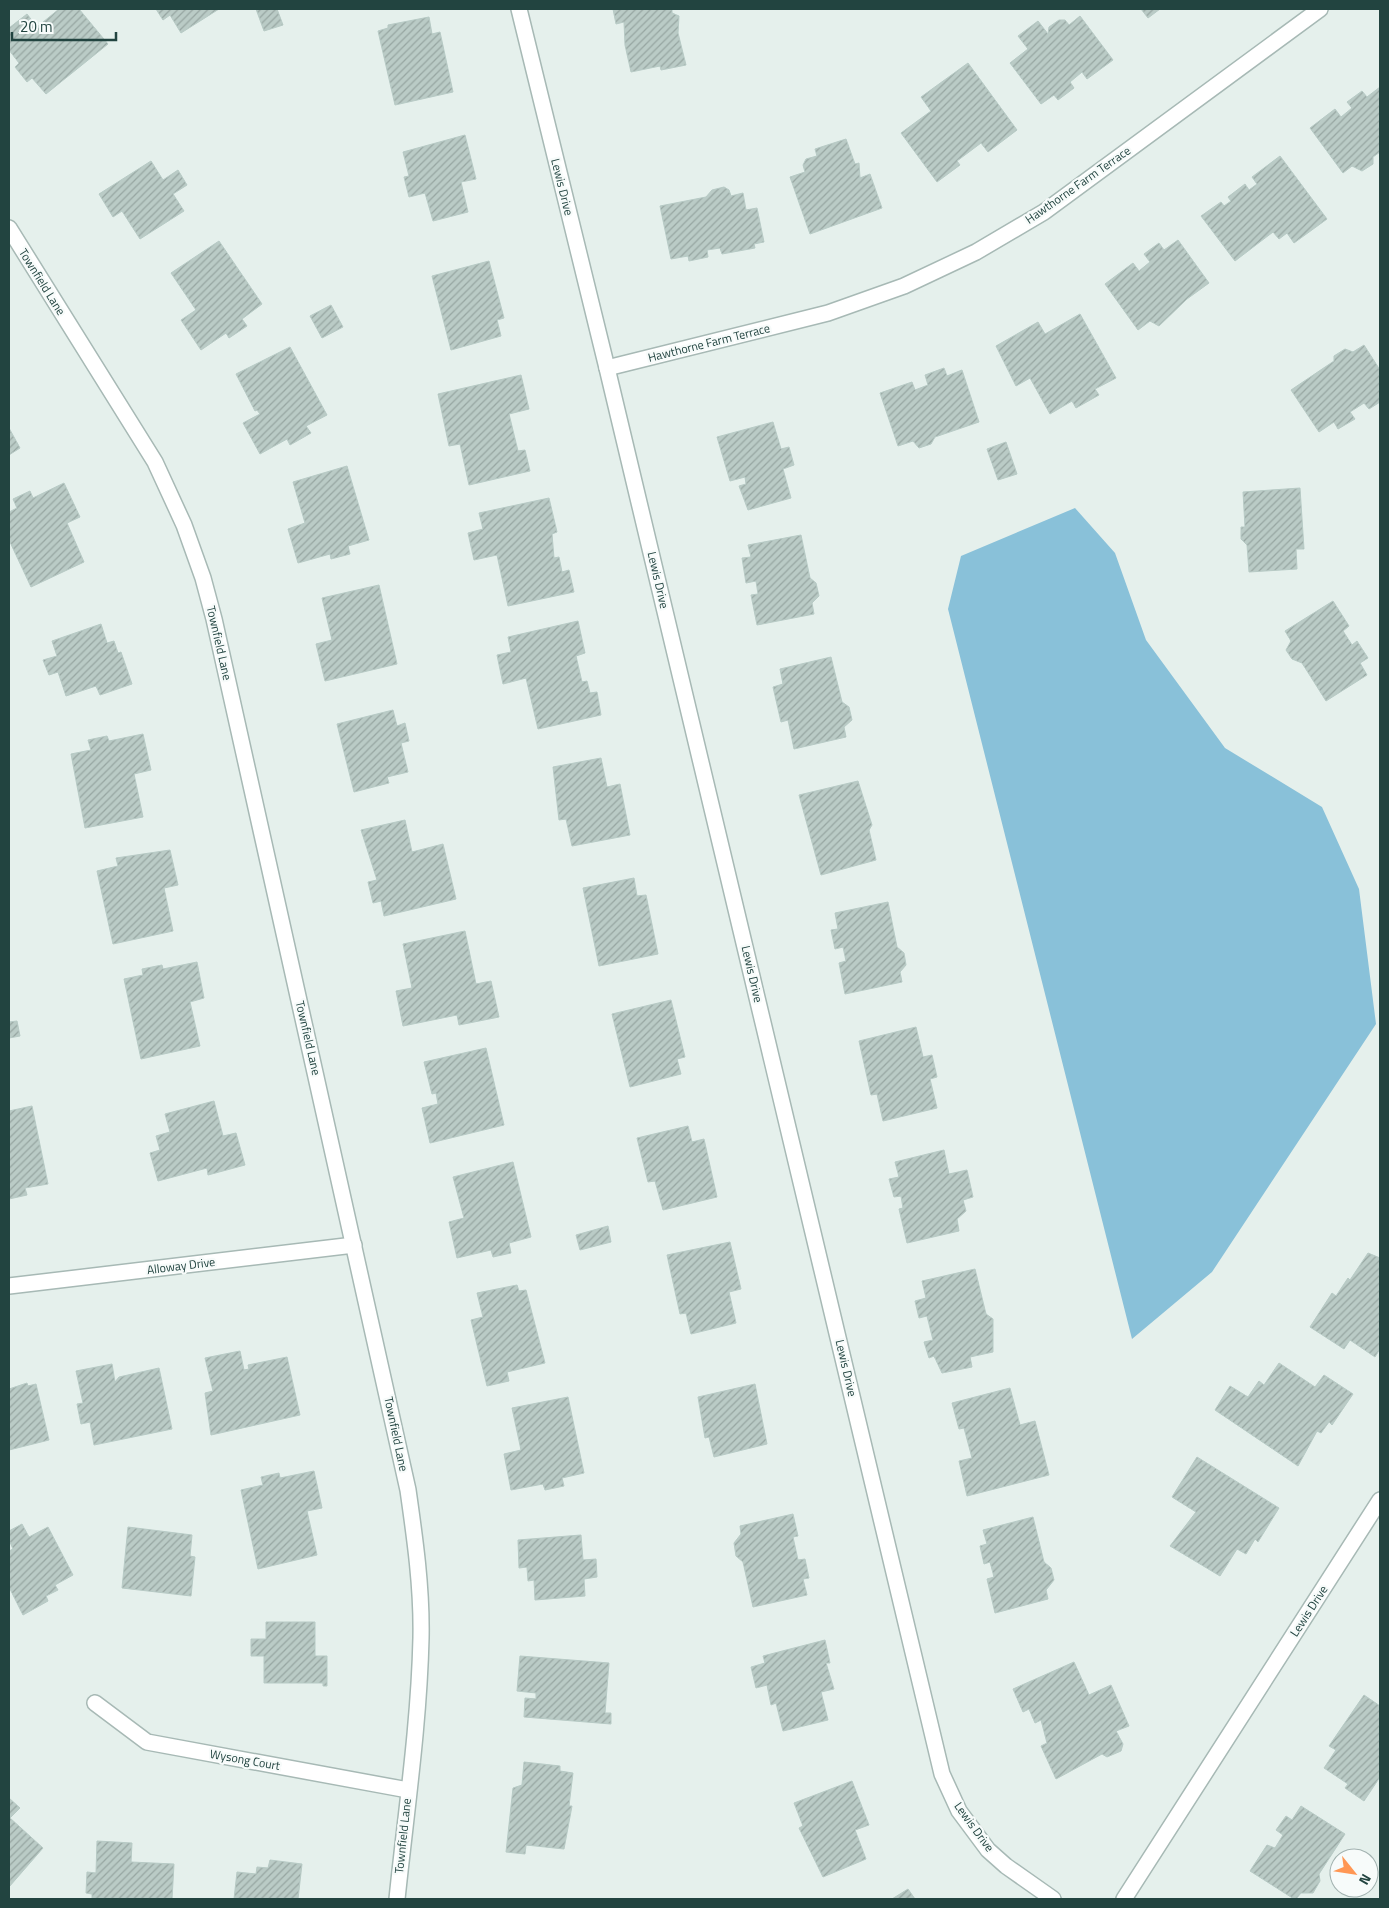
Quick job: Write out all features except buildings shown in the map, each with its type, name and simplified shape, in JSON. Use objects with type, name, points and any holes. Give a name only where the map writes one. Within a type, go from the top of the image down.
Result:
[{"type":"street","name":"Lewis Drive","points":[[519,9],[608,368],[942,1774],[959,1811],[988,1850],[1006,1866],[1053,1899]]},
{"type":"street","name":"Hawthorne Farm Terrace","points":[[608,368],[828,313],[904,286],[976,252],[1044,212],[1320,9]]},
{"type":"street","name":"Townfield Lane","points":[[9,228],[154,462],[184,525],[203,578],[218,639],[408,1490],[417,1555],[421,1636],[418,1701],[397,1899]]},
{"type":"street","name":"Alloway Drive","points":[[9,1286],[354,1245]]},
{"type":"street","name":"Lewis Drive","points":[[1124,1899],[1380,1500]]},
{"type":"street","name":"Wysong Court","points":[[95,1703],[147,1742],[408,1790]]},
{"type":"water","points":[[1075,508],[1115,553],[1146,640],[1225,748],[1322,807],[1359,889],[1376,1024],[1212,1272],[1132,1339],[948,609],[961,556]]}]
